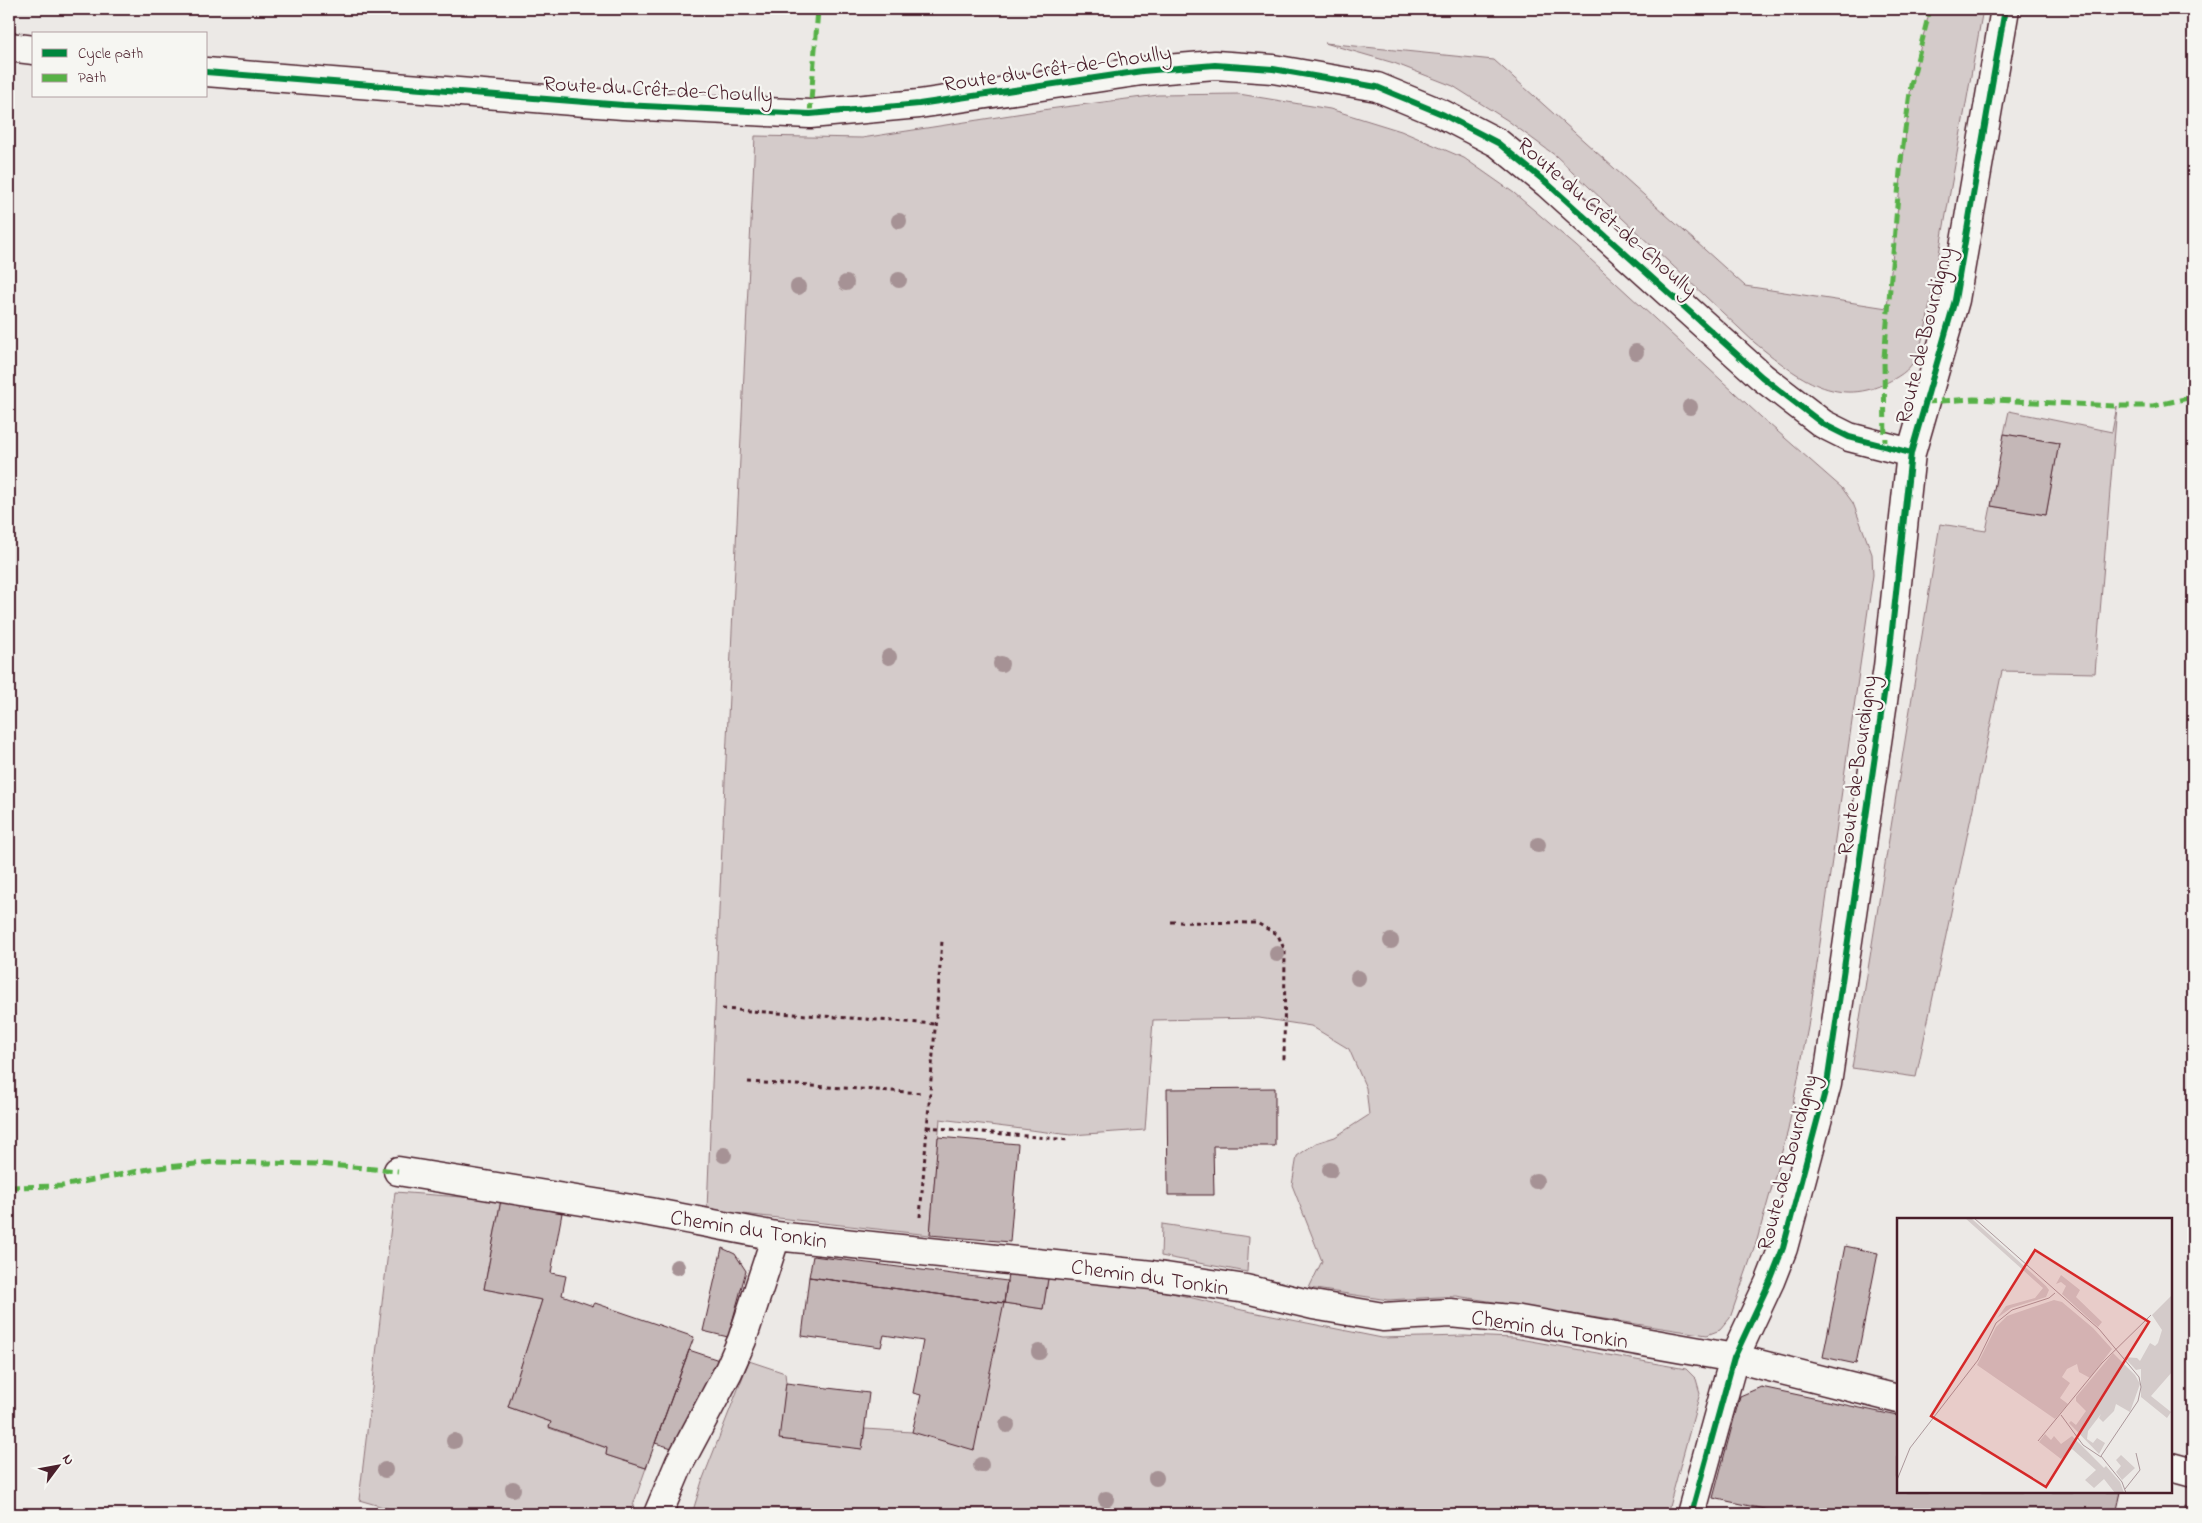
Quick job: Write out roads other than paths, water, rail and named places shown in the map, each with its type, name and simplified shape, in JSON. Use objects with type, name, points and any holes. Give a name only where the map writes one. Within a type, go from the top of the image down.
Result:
[{"type":"street","name":"Route de Bourdigny","points":[[1691,1514],[1734,1358],[1770,1281],[1783,1248],[1827,1084],[1888,667],[1911,454],[1955,300],[2005,9]]},
{"type":"street","points":[[9,47],[32,50]]},
{"type":"street","name":"Route du Crêt-de-Choully","points":[[208,72],[623,105],[810,114],[919,104],[1142,71],[1215,65],[1273,69],[1377,87],[1442,114],[1498,143],[1548,184],[1762,377],[1823,424],[1849,437],[1911,454]]},
{"type":"street","name":"Chemin du Tonkin","points":[[398,1171],[650,1212],[776,1236],[1152,1275],[1246,1289],[1312,1305],[1383,1318],[1450,1313],[1520,1320],[1734,1358],[1897,1399]]},
{"type":"street","points":[[658,1514],[680,1462],[728,1372],[742,1340],[776,1236]]},
{"type":"street","points":[[2172,1467],[2193,1473]]}]
